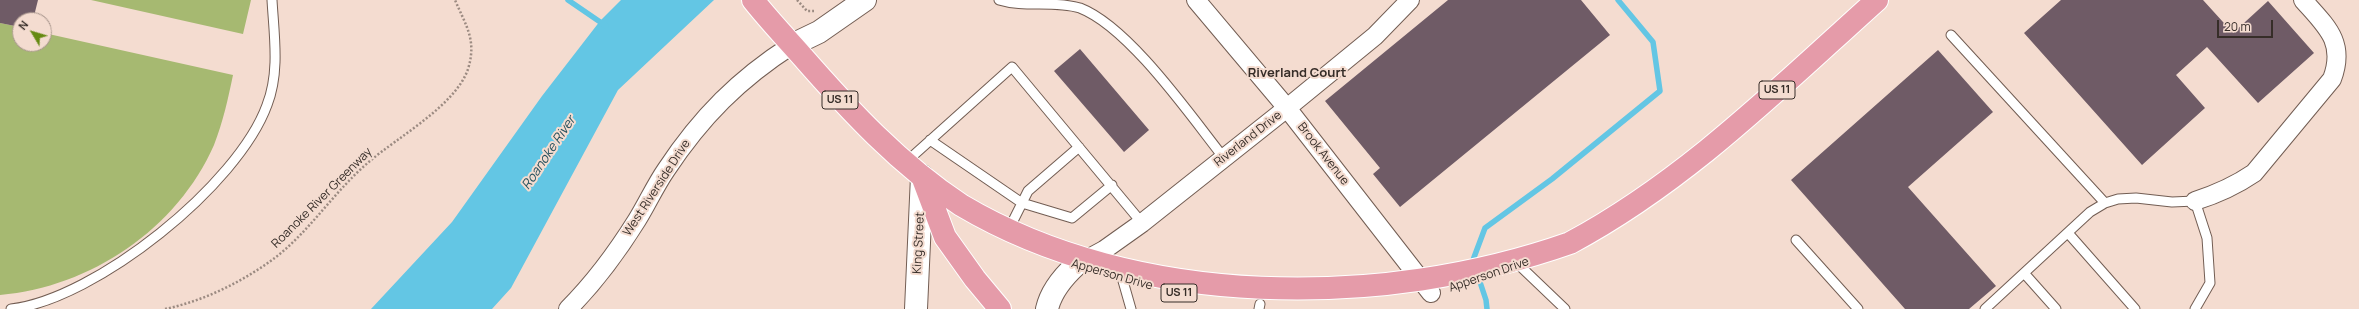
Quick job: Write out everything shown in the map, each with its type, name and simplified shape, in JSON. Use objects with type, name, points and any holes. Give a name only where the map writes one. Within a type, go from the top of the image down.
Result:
[{"type":"main road","name":"Apperson Drive","points":[[922,176],[961,205],[1007,233],[1076,266],[1123,281],[1192,296],[1259,306],[1355,304],[1431,293],[1463,286],[1520,266],[1567,244],[1622,214],[1674,178],[1758,107],[1877,0]]},
{"type":"main road","name":"US 11","points":[[760,8],[846,107],[922,176]]},
{"type":"main road","points":[[922,176],[946,237],[975,279],[1000,309]]},
{"type":"street","points":[[792,45],[819,32],[865,0]]},
{"type":"street","name":"Brook Avenue","points":[[1196,0],[1287,108],[1431,293]]},
{"type":"street","name":"Riverland Drive","points":[[1076,266],[1104,250],[1142,223],[1287,108],[1375,36],[1410,0]]},
{"type":"street","points":[[2195,201],[2218,194],[2239,184],[2254,173],[2332,79],[2337,61],[2336,42],[2329,28],[2303,0]]},
{"type":"street","name":"West Riverside Drive","points":[[568,309],[612,258],[666,170],[693,132],[730,91],[757,68],[792,45]]},
{"type":"street","name":"King Street","points":[[916,309],[922,176]]},
{"type":"street","points":[[1047,309],[1053,292],[1064,276],[1076,266]]},
{"type":"lane","points":[[11,309],[32,304],[78,287],[114,268],[165,228],[222,174],[250,139],[267,105],[272,87],[275,60],[272,0]]},
{"type":"lane","points":[[999,0],[1013,4],[1057,3],[1079,8],[1100,18],[1123,37],[1169,90],[1224,158]]},
{"type":"lane","points":[[1951,35],[2105,203]]},
{"type":"lane","points":[[905,162],[1012,66],[1142,223]]},
{"type":"lane","points":[[930,140],[1022,203],[1072,218],[1112,186]]},
{"type":"lane","points":[[1007,233],[1028,191],[1079,147]]},
{"type":"lane","points":[[1985,309],[2090,212],[2105,203],[2118,199],[2136,198],[2172,202],[2195,201],[2207,238],[2210,283],[2195,309]]},
{"type":"lane","points":[[2068,233],[2135,309]]},
{"type":"lane","points":[[1796,240],[1858,309]]},
{"type":"lane","points":[[1520,266],[1565,309]]},
{"type":"lane","points":[[2024,273],[2056,309]]},
{"type":"lane","points":[[1123,281],[1131,309]]},
{"type":"path","name":"Roanoke River Greenway","points":[[165,309],[182,306],[217,292],[244,279],[273,260],[299,236],[342,188],[370,161],[416,126],[450,96],[468,70],[472,53],[472,39],[455,0]]},
{"type":"path","points":[[797,0],[807,11],[822,12]]},
{"type":"green space","points":[[91,0],[251,0],[243,34]]},
{"type":"green space","points":[[0,23],[12,25],[12,52],[52,52],[52,35],[233,75],[223,119],[214,145],[198,175],[178,203],[154,227],[127,248],[98,266],[67,280],[34,290],[0,295]]},
{"type":"water","name":"Roanoke River","points":[[621,0],[714,0],[618,90],[511,288],[492,309],[371,309],[452,222],[542,96],[600,21]]},
{"type":"building","points":[[0,0],[38,0],[35,12],[12,12],[12,25],[0,23]]},
{"type":"building","points":[[1448,0],[1581,0],[1610,35],[1400,207],[1373,174],[1380,168],[1325,101]]},
{"type":"building","points":[[2061,0],[2203,0],[2233,33],[2268,1],[2314,53],[2258,103],[2207,47],[2176,75],[2205,108],[2142,165],[2024,33]]},
{"type":"building","points":[[1080,49],[1149,130],[1124,152],[1054,71]]},
{"type":"building","points":[[1938,50],[1993,112],[1908,187],[1996,286],[1969,309],[1905,309],[1791,180]]},
{"type":"waterway","points":[[568,0],[606,26]]},
{"type":"waterway","points":[[1474,265],[1473,260],[1485,228],[1552,179],[1660,91],[1653,42],[1618,0]]},
{"type":"waterway","points":[[1477,273],[1486,300],[1487,309]]},
{"type":"district","name":"Riverland Court","points":[[1297,73]]}]
